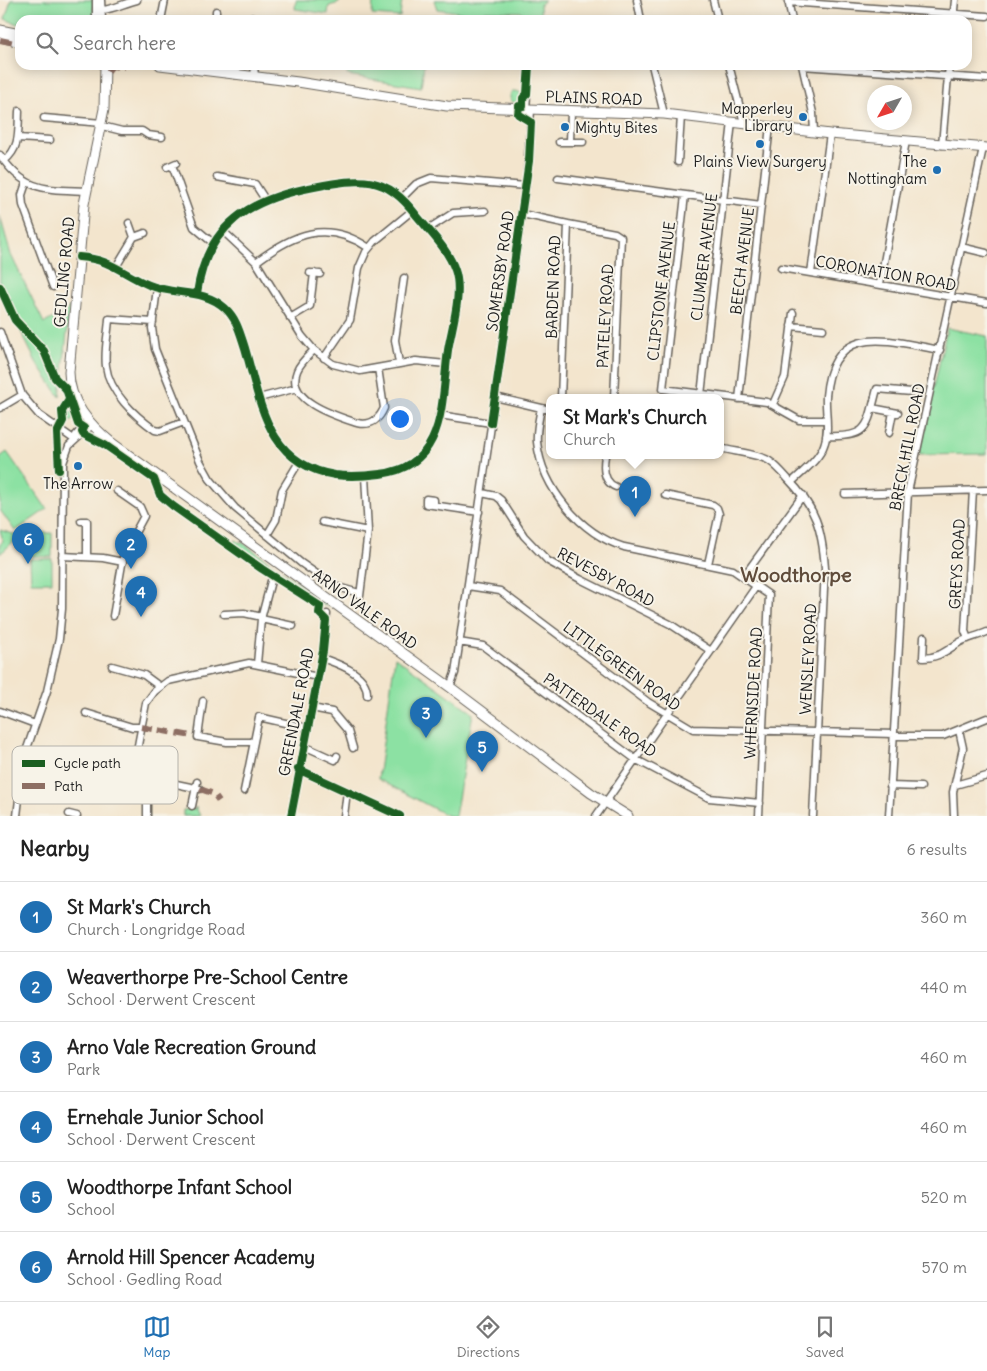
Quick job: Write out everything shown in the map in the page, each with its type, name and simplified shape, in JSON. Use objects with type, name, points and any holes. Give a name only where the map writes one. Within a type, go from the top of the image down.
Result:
[{"type":"main road","points":[[0,30],[15,33]]},
{"type":"main road","points":[[0,37],[15,41]]},
{"type":"main road","name":"GEDLING ROAD","points":[[100,70],[105,98]]},
{"type":"main road","name":"GEDLING ROAD","points":[[90,423],[73,396],[69,379],[86,191],[102,124],[105,98],[105,70]]},
{"type":"main road","name":"PLAINS ROAD","points":[[218,70],[235,75],[448,106],[664,114],[830,134],[985,148]]},
{"type":"main road","name":"ARNO VALE ROAD","points":[[90,423],[112,443],[188,499],[450,687],[605,803],[628,816]]},
{"type":"street","points":[[96,0],[96,15]]},
{"type":"street","points":[[101,0],[102,15]]},
{"type":"street","points":[[102,10],[118,9],[127,2],[137,0]]},
{"type":"street","points":[[162,15],[165,0]]},
{"type":"street","points":[[637,0],[641,15]]},
{"type":"street","points":[[714,0],[717,15]]},
{"type":"street","points":[[954,15],[955,0]]},
{"type":"street","points":[[791,15],[788,1],[933,15]]},
{"type":"street","points":[[972,16],[987,16]]},
{"type":"street","points":[[235,70],[235,75]]},
{"type":"street","points":[[254,70],[255,77]]},
{"type":"street","name":"SOMERSBY ROAD","points":[[450,687],[455,673],[460,642],[526,186],[529,70]]},
{"type":"street","points":[[653,70],[664,114]]},
{"type":"street","points":[[730,70],[744,123]]},
{"type":"street","points":[[803,70],[813,113],[814,132]]},
{"type":"street","points":[[860,70],[987,79]]},
{"type":"street","points":[[942,145],[949,70]]},
{"type":"street","points":[[570,142],[571,111]]},
{"type":"street","points":[[17,114],[18,138],[14,152],[2,158],[16,176],[26,183],[43,189],[86,191]]},
{"type":"street","points":[[678,162],[682,116]]},
{"type":"street","points":[[44,118],[102,124],[122,131],[142,131],[148,136],[162,137]]},
{"type":"street","name":"CLUMBER AVENUE","points":[[701,394],[732,122]]},
{"type":"street","name":"BEECH AVENUE","points":[[738,399],[770,126]]},
{"type":"street","points":[[811,273],[830,134]]},
{"type":"street","points":[[18,138],[50,140]]},
{"type":"street","points":[[880,284],[906,141]]},
{"type":"street","points":[[558,142],[583,142]]},
{"type":"street","name":"BRECK HILL ROAD","points":[[889,816],[908,492],[950,296],[985,148]]},
{"type":"street","points":[[172,165],[194,227],[213,243]]},
{"type":"street","points":[[220,176],[255,184],[266,201]]},
{"type":"street","points":[[402,198],[416,184],[431,178],[526,186]]},
{"type":"street","points":[[558,178],[761,205]]},
{"type":"street","points":[[79,257],[101,259],[157,288],[197,293],[215,300],[226,308],[236,321],[259,398],[275,440],[286,453],[299,462],[313,469],[334,475],[364,476],[390,473],[416,462],[432,442],[439,414],[457,280],[450,258],[428,229],[402,198],[382,184],[359,179],[292,191],[242,213],[213,243],[201,267],[197,293]]},
{"type":"street","points":[[26,183],[22,194],[23,205],[51,270],[54,287]]},
{"type":"street","name":"CLIPSTONE AVENUE","points":[[686,195],[663,390],[693,394]]},
{"type":"street","points":[[324,358],[350,320],[359,268],[369,248],[413,210]]},
{"type":"street","points":[[428,229],[453,213],[485,211]]},
{"type":"street","name":"BARDEN ROAD","points":[[522,214],[568,224],[561,394]]},
{"type":"street","points":[[128,223],[134,237]]},
{"type":"street","name":"PATELEY ROAD","points":[[568,224],[616,233],[620,236],[614,394]]},
{"type":"street","points":[[223,231],[256,262],[290,318],[314,350],[337,366],[350,370],[378,368],[399,363],[430,362],[446,364]]},
{"type":"street","points":[[116,267],[134,237],[145,233]]},
{"type":"street","points":[[256,262],[288,240],[321,233],[344,235],[369,248]]},
{"type":"street","points":[[961,247],[986,253]]},
{"type":"street","name":"CORONATION ROAD","points":[[782,268],[987,303]]},
{"type":"street","points":[[290,318],[310,306],[315,274]]},
{"type":"street","points":[[399,363],[395,340],[404,278]]},
{"type":"street","points":[[157,288],[153,322],[156,349],[202,465],[215,486],[235,508],[330,584],[360,595],[368,531],[364,476]]},
{"type":"street","points":[[773,404],[785,377],[792,313]]},
{"type":"street","points":[[101,319],[153,322]]},
{"type":"street","points":[[109,320],[106,365],[114,389],[128,406],[155,430],[160,431],[184,422]]},
{"type":"street","points":[[791,326],[823,329]]},
{"type":"street","points":[[0,332],[22,395],[39,415],[75,440]]},
{"type":"street","points":[[792,482],[820,454],[826,436],[827,388],[832,368],[842,352],[852,345],[870,339],[882,339],[939,350]]},
{"type":"street","points":[[314,350],[297,369],[296,388],[308,402],[353,422],[368,423],[378,419],[385,406],[378,368]]},
{"type":"street","points":[[826,436],[845,437],[860,432],[869,420],[876,385],[912,392]]},
{"type":"street","points":[[259,398],[296,388]]},
{"type":"street","points":[[0,408],[22,395]]},
{"type":"street","points":[[495,397],[546,409]]},
{"type":"street","points":[[724,397],[773,404],[799,420],[826,420]]},
{"type":"street","name":"WHERNSIDE ROAD","points":[[541,408],[537,436],[542,462],[559,495],[584,525],[595,534],[615,544],[733,570],[768,593],[770,598],[759,816]]},
{"type":"street","points":[[872,408],[895,413],[889,433]]},
{"type":"street","points":[[439,414],[491,423]]},
{"type":"street","points":[[28,746],[47,691],[59,639],[63,463],[65,452],[90,423]]},
{"type":"street","name":"WENSLEY ROAD","points":[[724,449],[768,460],[803,495],[819,522],[825,568],[813,816]]},
{"type":"street","points":[[605,459],[606,478],[610,484],[616,486]]},
{"type":"street","points":[[267,535],[276,520],[282,490],[299,462]]},
{"type":"street","name":"GREYS ROAD","points":[[968,639],[965,631],[973,490]]},
{"type":"street","points":[[845,494],[987,490]]},
{"type":"street","points":[[113,616],[128,544],[144,516],[140,507],[116,491]]},
{"type":"street","name":"REVESBY ROAD","points":[[482,493],[496,496],[502,500],[527,540],[552,563],[670,624],[711,651]]},
{"type":"street","points":[[665,495],[713,505],[718,508],[719,514],[708,564]]},
{"type":"street","points":[[747,578],[803,495]]},
{"type":"street","points":[[434,505],[479,512]]},
{"type":"street","points":[[81,521],[87,521],[87,556]]},
{"type":"street","points":[[324,521],[368,531]]},
{"type":"street","points":[[62,556],[87,556],[123,562]]},
{"type":"street","points":[[257,664],[261,618],[271,581]]},
{"type":"street","points":[[596,816],[757,585]]},
{"type":"street","name":"LITTLEGREEN ROAD","points":[[468,586],[500,591],[666,715],[696,730],[817,732],[933,737],[959,730],[987,718]]},
{"type":"street","points":[[224,614],[233,611],[290,623]]},
{"type":"street","name":"GREENDALE ROAD","points":[[291,816],[298,769],[322,658],[325,617]]},
{"type":"street","points":[[924,637],[923,661],[946,653],[968,639],[987,632]]},
{"type":"street","name":"PATTERDALE ROAD","points":[[460,642],[482,646],[635,759],[709,798],[760,803]]},
{"type":"street","points":[[322,658],[350,669],[362,681],[367,693],[375,695]]},
{"type":"street","points":[[138,746],[146,703],[159,686],[172,679],[246,664],[257,664],[318,677]]},
{"type":"street","points":[[112,666],[144,675],[159,686]]},
{"type":"street","points":[[203,701],[195,736],[227,742],[254,742]]},
{"type":"street","points":[[312,708],[332,712],[348,731],[350,745]]},
{"type":"street","points":[[0,711],[35,724]]},
{"type":"street","points":[[86,712],[95,711],[132,727],[142,727]]},
{"type":"street","points":[[244,791],[259,714],[308,728]]},
{"type":"street","points":[[954,816],[955,785],[964,748],[959,730]]},
{"type":"street","points":[[304,746],[335,760],[337,756]]},
{"type":"street","points":[[298,769],[400,816]]},
{"type":"street","points":[[955,785],[987,776]]},
{"type":"street","points":[[178,783],[198,787],[192,806]]},
{"type":"street","points":[[890,786],[918,785]]},
{"type":"street","points":[[344,816],[348,791]]},
{"type":"green space","points":[[11,0],[93,0],[94,15],[15,15],[15,23],[5,19]]},
{"type":"green space","points":[[296,0],[339,0],[339,3],[329,6],[328,14],[295,9]]},
{"type":"green space","points":[[373,0],[402,0],[400,15],[372,15]]},
{"type":"green space","points":[[434,0],[545,0],[540,4],[541,15],[526,15],[521,12],[485,11],[484,15],[477,15],[437,9]]},
{"type":"green space","points":[[348,70],[423,70],[421,87],[347,75]]},
{"type":"green space","points":[[514,91],[518,91],[522,97],[518,103],[514,103],[510,99],[510,95]]},
{"type":"green space","points":[[0,216],[11,255],[44,323],[64,313],[70,306],[60,397],[36,362],[0,289]]},
{"type":"green space","points":[[947,328],[987,336],[987,454],[919,455]]},
{"type":"green space","points":[[69,410],[75,416],[69,422],[63,416]]},
{"type":"green space","points":[[7,452],[47,509],[15,531],[0,510],[0,457]]},
{"type":"green space","points":[[0,530],[20,536],[0,554],[0,544],[3,541]]},
{"type":"green space","points":[[30,533],[52,533],[52,557],[31,556]]},
{"type":"green space","points":[[236,540],[240,543],[241,541],[329,606],[309,598],[266,567],[235,549],[232,545]]},
{"type":"green space","points":[[30,559],[52,559],[52,582],[31,582]]},
{"type":"green space","points":[[395,657],[473,713],[455,816],[448,816],[378,779]]},
{"type":"green space","points":[[196,807],[200,816],[183,816],[183,810],[195,809]]},
{"type":"marked path","points":[[0,40],[15,43]]},
{"type":"marked path","points":[[141,727],[192,736]]},
{"type":"marked path","points":[[200,789],[214,794],[219,801]]},
{"type":"cycle path","points":[[491,423],[529,161],[531,122],[518,114],[519,106],[523,106],[523,98],[527,94],[529,70]]},
{"type":"cycle path","points":[[79,257],[90,258],[108,264],[149,285],[208,298],[225,308],[240,332],[256,390],[270,428],[281,445],[294,458],[312,469],[341,476],[380,474],[402,469],[418,459],[429,445],[437,428],[441,410],[448,350],[457,299],[457,279],[452,262],[443,248],[405,202],[394,192],[372,182],[346,182],[291,192],[251,208],[235,219],[222,232],[210,249],[202,269],[197,293]]},
{"type":"cycle path","points":[[0,287],[15,320],[44,351],[55,378],[66,389],[78,424],[84,428],[83,434],[105,445],[154,479],[160,495],[173,506],[262,569],[320,606],[319,613],[326,620],[323,651],[291,816]]},
{"type":"cycle path","points":[[59,470],[57,433],[63,421],[62,411],[69,400]]},
{"type":"cycle path","points":[[298,769],[400,816]]},
{"type":"place","name":"Mapperley Library","points":[[803,117]]},
{"type":"place","name":"Mighty Bites","points":[[565,127]]},
{"type":"place","name":"Plains View Surgery","points":[[760,144]]},
{"type":"place","name":"The Nottingham","points":[[937,170]]},
{"type":"place","name":"The Arrow","points":[[78,466]]},
{"type":"place","name":"St Mark's Church","points":[[635,517]]},
{"type":"place","name":"Arnold Hill Spencer Academy","points":[[28,564]]},
{"type":"place","name":"Weaverthorpe Pre-School Centre","points":[[131,569]]},
{"type":"place","name":"Ernehale Junior School","points":[[141,617]]},
{"type":"place","name":"Arno Vale Recreation Ground","points":[[426,738]]},
{"type":"place","name":"Woodthorpe Infant School","points":[[482,772]]},
{"type":"district","name":"Woodthorpe","points":[[796,574]]}]
